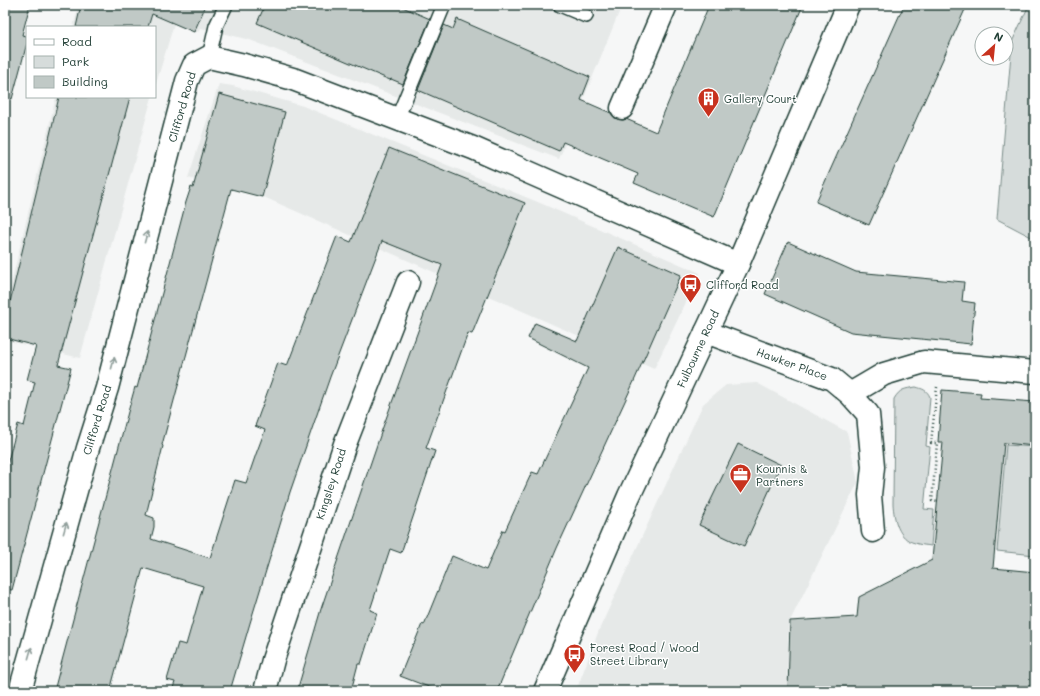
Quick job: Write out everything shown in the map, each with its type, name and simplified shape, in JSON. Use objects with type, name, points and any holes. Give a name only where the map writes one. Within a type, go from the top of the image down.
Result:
[{"type":"street","points":[[622,108],[666,5]]},
{"type":"street","name":"Fulbourne Road","points":[[545,691],[629,496],[738,264],[848,5]]},
{"type":"street","points":[[209,57],[293,79],[473,148],[738,264]]},
{"type":"street","name":"Clifford Road","points":[[20,691],[86,455],[107,388],[188,81],[194,65],[209,57]]},
{"type":"street","name":"Kingsley Road","points":[[265,691],[275,653],[345,444],[408,282]]},
{"type":"street","name":"Hawker Place","points":[[706,332],[832,379],[850,394],[868,414],[873,467],[870,495],[873,531]]},
{"type":"street","points":[[850,394],[884,374],[924,362],[1035,372]]},
{"type":"lane","points":[[209,57],[216,26],[226,5]]},
{"type":"lane","points":[[397,119],[444,5]]},
{"type":"lane","points":[[560,5],[586,16]]},
{"type":"path","points":[[938,502],[932,501],[937,443],[931,443],[939,363]]},
{"type":"shaded area","points":[[79,5],[622,5],[559,159],[250,40],[201,28],[198,32],[174,24],[156,84],[156,26],[73,26]]},
{"type":"shaded area","points":[[219,84],[233,86],[303,106],[540,203],[700,273],[654,369],[266,198],[188,178]]},
{"type":"shaded area","points":[[56,98],[152,98],[80,358],[5,340],[5,309]]},
{"type":"shaded area","points":[[757,383],[847,432],[858,482],[789,623],[787,691],[576,691],[599,630],[703,404],[726,385]]},
{"type":"green space","points":[[1029,5],[1035,5],[1035,239],[997,219],[1010,66],[1014,66],[1014,38]]},
{"type":"green space","points":[[916,387],[924,390],[930,397],[926,446],[930,447],[924,509],[934,510],[931,546],[909,541],[901,533],[896,522],[893,504],[894,399],[898,393],[903,390]]},
{"type":"green space","points":[[1006,445],[1035,447],[1035,555],[997,551]]},
{"type":"building","points":[[5,5],[30,5],[22,35],[26,36],[26,47],[12,99],[5,98]]},
{"type":"building","points":[[81,5],[206,5],[194,32],[152,14],[148,26],[76,26]]},
{"type":"building","points":[[265,5],[398,5],[430,19],[403,84],[391,79],[390,80],[257,23]]},
{"type":"building","name":"Gallery Court","points":[[709,5],[803,5],[714,217],[634,183],[638,174],[563,142],[559,151],[418,90],[444,25],[453,29],[457,19],[590,77],[581,100],[611,113],[617,119],[626,119],[656,132]]},
{"type":"building","points":[[904,5],[967,5],[869,225],[816,202]]},
{"type":"building","points":[[219,94],[285,112],[262,197],[231,189],[162,445],[146,515],[154,518],[154,527],[151,539],[210,558],[235,480],[246,483],[265,430],[255,426],[278,363],[287,366],[337,236],[351,242],[389,148],[525,203],[472,334],[468,333],[426,448],[435,451],[401,553],[390,549],[370,610],[377,613],[361,664],[358,664],[351,691],[297,691],[321,609],[383,427],[442,265],[382,241],[330,377],[290,492],[230,691],[172,691],[175,682],[167,680],[178,643],[186,645],[203,586],[143,568],[110,691],[54,691],[128,412],[135,387],[137,388],[186,202],[191,187],[193,188]]},
{"type":"building","points":[[59,98],[130,98],[58,365],[71,368],[12,590],[5,589],[5,472],[18,424],[24,426],[35,382],[27,380],[36,346],[5,338],[5,323]]},
{"type":"building","points":[[788,242],[856,272],[964,282],[962,301],[975,303],[971,344],[851,332],[765,294]]},
{"type":"building","points":[[618,247],[681,275],[631,388],[557,548],[497,691],[439,691],[400,676],[422,624],[424,625],[452,556],[486,570],[503,530],[505,531],[532,472],[538,474],[588,368],[528,338],[535,323],[577,341]]},
{"type":"building","points":[[942,390],[981,393],[980,398],[1035,402],[1035,446],[1004,443],[993,568],[1035,572],[1035,691],[788,691],[790,621],[857,617],[859,597],[932,560],[943,442],[938,442]]},
{"type":"building","name":"Kounnis & Partners","points":[[738,444],[781,465],[744,546],[699,525]]},
{"type":"place","name":"Gallery Court","points":[[708,118]]},
{"type":"place","name":"Clifford Road","points":[[690,304]]},
{"type":"place","name":"Kounnis & Partners","points":[[740,494]]},
{"type":"place","name":"Forest Road / Wood Street Library","points":[[575,674]]}]
